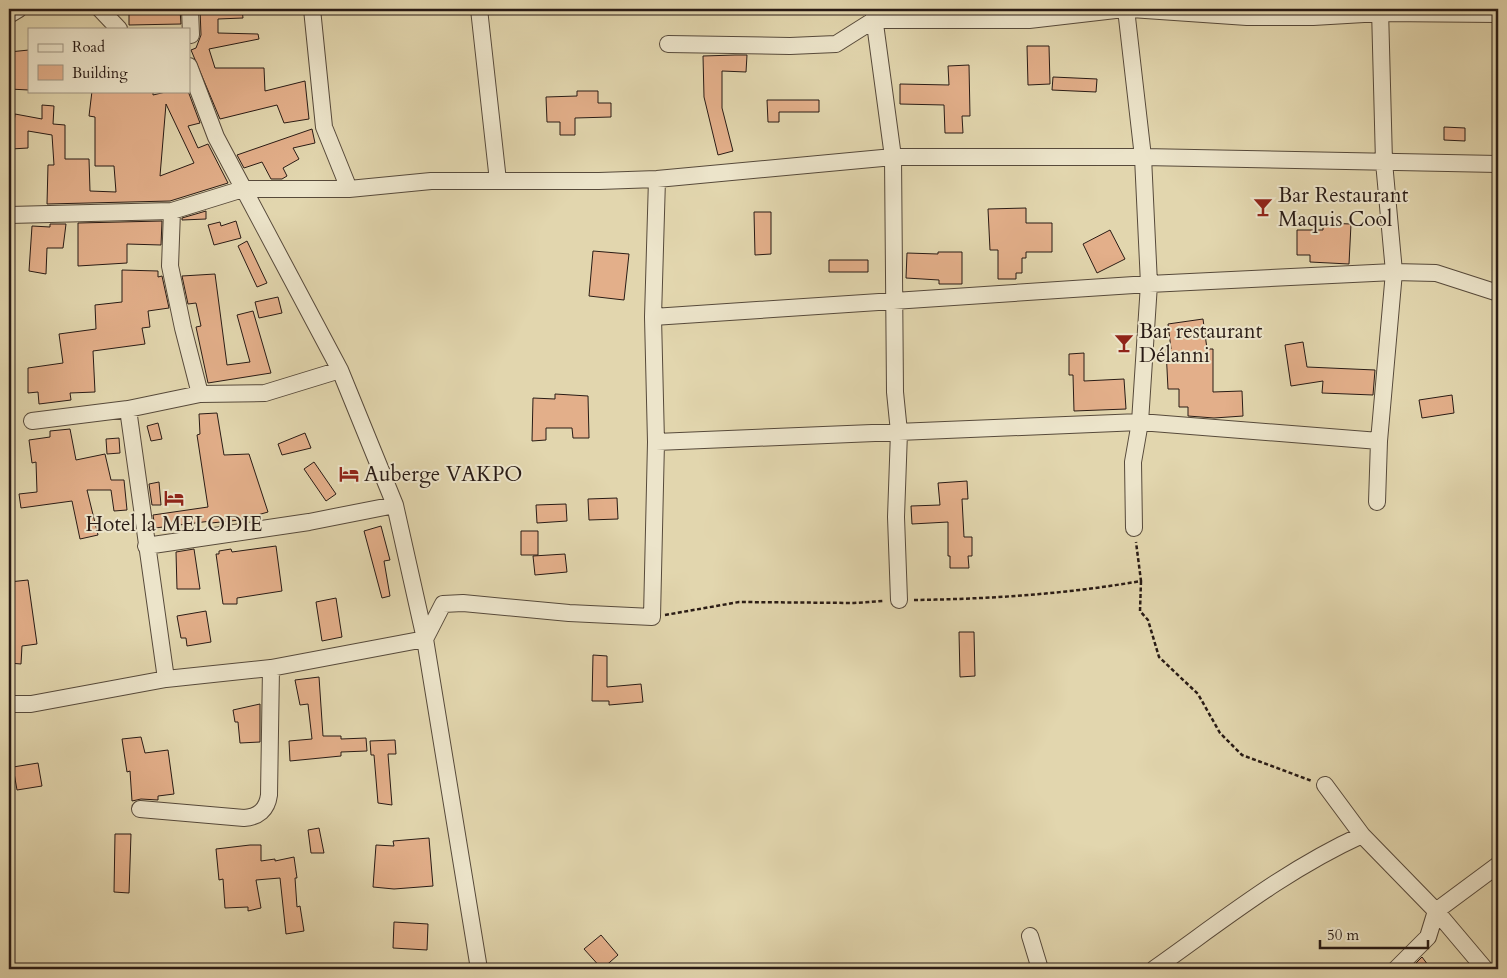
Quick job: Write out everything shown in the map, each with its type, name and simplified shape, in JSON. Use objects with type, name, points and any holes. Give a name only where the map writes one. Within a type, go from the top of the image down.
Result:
[{"type":"street","points":[[9,15],[18,9]]},
{"type":"street","points":[[100,9],[118,28]]},
{"type":"street","points":[[190,9],[190,40]]},
{"type":"street","points":[[312,9],[324,127],[349,189]]},
{"type":"street","points":[[479,9],[498,181]]},
{"type":"street","points":[[668,44],[790,46],[836,44],[874,14],[1029,20],[1125,9],[1143,157],[1149,284],[1140,422],[1133,462],[1134,528]]},
{"type":"street","points":[[1131,9],[1247,17],[1380,11],[1498,14]]},
{"type":"street","points":[[1377,502],[1379,441],[1394,272],[1384,162],[1380,11]]},
{"type":"street","points":[[874,14],[893,157],[895,392],[899,432],[896,517],[899,600]]},
{"type":"street","points":[[190,69],[216,137],[340,370],[396,505],[425,638],[478,969]]},
{"type":"street","points":[[9,215],[172,212],[243,189],[349,189],[432,181],[657,179],[893,157],[1143,157],[1498,164]]},
{"type":"street","points":[[425,638],[443,604],[463,603],[569,613],[652,617],[656,442],[653,317],[657,179]]},
{"type":"street","points":[[172,212],[170,266],[200,394]]},
{"type":"street","points":[[653,317],[1149,284],[1394,272],[1436,273],[1498,293]]},
{"type":"street","points":[[32,421],[128,409],[200,394],[265,393],[340,370]]},
{"type":"street","points":[[128,409],[166,680]]},
{"type":"street","points":[[656,442],[1140,422],[1379,441]]},
{"type":"street","points":[[146,546],[309,522],[396,505]]},
{"type":"street","points":[[9,704],[31,704],[166,680],[271,668],[425,638]]},
{"type":"street","points":[[140,809],[244,818],[253,817],[261,812],[268,804],[269,796],[271,668]]},
{"type":"street","points":[[1325,785],[1362,834],[1436,911],[1485,969]]},
{"type":"street","points":[[1154,969],[1281,877],[1362,834]]},
{"type":"street","points":[[1396,969],[1428,937],[1436,911],[1498,865]]},
{"type":"street","points":[[1030,936],[1040,969]]},
{"type":"path","points":[[1134,528],[1141,581],[1140,611],[1148,620],[1159,658],[1198,694],[1220,733],[1242,755],[1325,785]]},
{"type":"path","points":[[652,617],[739,602],[854,603],[973,599],[1089,590],[1141,581]]},
{"type":"building","points":[[143,9],[180,10],[181,24],[129,25],[129,13],[143,13]]},
{"type":"building","points":[[200,9],[242,9],[243,18],[218,19],[218,33],[258,34],[259,39],[209,49],[215,68],[264,68],[265,91],[305,81],[309,119],[284,123],[277,105],[220,119],[191,50],[196,48],[201,35]]},
{"type":"building","points":[[1027,46],[1049,46],[1050,84],[1028,85]]},
{"type":"building","points":[[28,50],[28,90],[9,89],[9,52]]},
{"type":"building","points":[[747,55],[746,72],[722,71],[722,108],[733,151],[718,155],[704,97],[703,56]]},
{"type":"building","points":[[969,65],[970,116],[962,116],[963,133],[945,133],[944,105],[900,104],[900,84],[949,85],[948,66]]},
{"type":"building","points":[[1053,77],[1097,79],[1096,92],[1052,90]]},
{"type":"building","points":[[577,91],[598,91],[598,103],[611,103],[611,117],[575,118],[575,135],[560,135],[560,122],[547,122],[546,97],[577,96]]},
{"type":"building","points":[[92,92],[153,92],[153,95],[166,92],[188,92],[200,123],[188,126],[198,148],[208,144],[228,183],[170,201],[47,204],[48,165],[54,165],[52,135],[28,131],[28,148],[11,149],[15,114],[42,119],[42,105],[54,106],[53,124],[65,125],[65,159],[89,159],[90,191],[116,192],[114,166],[95,166],[95,117],[89,116]],"holes":[[[166,104],[194,163],[160,176]]]},
{"type":"building","points":[[767,100],[819,100],[819,112],[779,112],[779,122],[768,122]]},
{"type":"building","points":[[1444,127],[1465,128],[1465,141],[1444,140]]},
{"type":"building","points":[[312,129],[315,143],[293,148],[299,159],[283,168],[287,176],[282,179],[271,179],[262,162],[244,168],[237,155]]},
{"type":"building","points":[[1026,208],[1026,223],[1052,223],[1052,252],[1026,252],[1026,258],[1022,258],[1022,273],[1016,273],[1016,279],[998,279],[998,250],[990,250],[988,209]]},
{"type":"building","points":[[206,211],[206,219],[182,220],[182,218]]},
{"type":"building","points":[[754,212],[771,212],[771,254],[755,255]]},
{"type":"building","points":[[162,221],[161,245],[127,244],[127,263],[78,266],[78,223]]},
{"type":"building","points":[[236,221],[241,238],[214,245],[208,225],[220,222],[221,226]]},
{"type":"building","points":[[1323,223],[1351,224],[1349,264],[1310,262],[1310,255],[1297,255],[1297,230],[1323,230]]},
{"type":"building","points":[[50,224],[66,224],[63,248],[47,248],[46,274],[29,271],[32,226],[50,227]]},
{"type":"building","points":[[1110,230],[1125,259],[1097,273],[1083,244]]},
{"type":"building","points":[[247,241],[267,283],[257,287],[238,246]]},
{"type":"building","points":[[593,251],[629,254],[624,300],[589,296]]},
{"type":"building","points":[[938,252],[962,252],[962,284],[939,284],[939,280],[906,278],[907,253],[938,254]]},
{"type":"building","points":[[829,260],[868,260],[868,272],[829,272]]},
{"type":"building","points":[[122,270],[158,271],[158,277],[162,276],[169,308],[148,311],[150,327],[142,328],[145,344],[93,351],[95,392],[70,393],[71,400],[39,404],[38,392],[28,393],[28,368],[63,363],[59,334],[96,329],[95,305],[122,302]]},
{"type":"building","points":[[215,274],[227,365],[250,362],[237,315],[253,311],[271,373],[208,383],[196,327],[201,326],[196,303],[188,304],[182,276]]},
{"type":"building","points":[[278,297],[282,313],[259,318],[255,302]]},
{"type":"building","points":[[1203,319],[1207,349],[1213,349],[1213,392],[1242,391],[1243,416],[1214,418],[1188,416],[1188,407],[1179,407],[1179,389],[1168,389],[1166,349],[1171,349],[1168,324]]},
{"type":"building","points":[[1303,342],[1307,367],[1375,370],[1373,395],[1322,393],[1323,381],[1291,386],[1285,345]]},
{"type":"building","points":[[1084,353],[1084,381],[1124,379],[1126,409],[1074,411],[1073,375],[1069,375],[1069,354]]},
{"type":"building","points":[[555,394],[588,396],[589,438],[573,438],[572,428],[546,428],[546,440],[532,441],[533,398],[555,399]]},
{"type":"building","points":[[1452,395],[1454,413],[1422,418],[1419,400]]},
{"type":"building","points":[[217,413],[224,455],[249,454],[268,512],[240,520],[211,523],[211,521],[155,528],[153,515],[208,507],[197,435],[200,434],[199,414]]},
{"type":"building","points":[[158,423],[162,439],[151,441],[147,426]]},
{"type":"building","points":[[70,429],[76,460],[105,454],[111,480],[124,480],[127,510],[114,511],[111,490],[87,490],[98,535],[80,539],[72,501],[21,508],[19,494],[37,492],[36,462],[32,463],[29,440],[50,437],[50,431]]},
{"type":"building","points":[[305,433],[311,448],[282,455],[278,444]]},
{"type":"building","points":[[119,438],[120,453],[107,454],[106,439]]},
{"type":"building","points":[[314,462],[336,494],[326,501],[304,469]]},
{"type":"building","points":[[967,481],[968,499],[962,499],[964,537],[972,537],[972,556],[968,556],[969,568],[950,568],[948,522],[912,524],[911,506],[940,505],[938,483]]},
{"type":"building","points":[[159,482],[161,505],[152,505],[149,484]]},
{"type":"building","points":[[617,498],[618,519],[589,520],[588,499]]},
{"type":"building","points":[[566,504],[567,521],[537,523],[536,505]]},
{"type":"building","points":[[381,526],[390,560],[384,561],[390,596],[382,598],[364,531]]},
{"type":"building","points":[[521,531],[538,531],[538,555],[521,555]]},
{"type":"building","points":[[276,546],[282,591],[237,598],[237,604],[223,604],[216,554],[219,554],[219,551],[231,549],[232,552]]},
{"type":"building","points":[[194,549],[200,589],[177,589],[176,552]]},
{"type":"building","points":[[565,554],[567,572],[535,575],[533,556]]},
{"type":"building","points":[[28,580],[37,644],[22,646],[21,664],[9,663],[9,582]]},
{"type":"building","points":[[336,598],[342,637],[322,641],[316,602]]},
{"type":"building","points":[[206,611],[211,642],[187,646],[186,638],[181,638],[177,616]]},
{"type":"building","points":[[959,632],[974,632],[975,676],[960,677]]},
{"type":"building","points":[[593,655],[607,656],[607,687],[641,684],[643,702],[609,705],[609,701],[592,701]]},
{"type":"building","points":[[319,677],[323,736],[341,736],[341,739],[366,738],[367,751],[341,752],[341,756],[290,761],[289,741],[312,739],[308,704],[300,705],[295,680]]},
{"type":"building","points":[[260,704],[260,742],[240,743],[238,722],[235,722],[233,710]]},
{"type":"building","points":[[141,737],[145,753],[168,750],[174,794],[158,796],[158,800],[141,799],[132,801],[130,771],[127,772],[122,739]]},
{"type":"building","points":[[395,740],[396,754],[388,754],[392,805],[378,803],[374,755],[371,755],[370,741]]},
{"type":"building","points":[[38,763],[42,786],[17,790],[13,767]]},
{"type":"building","points":[[319,828],[324,853],[311,853],[308,830]]},
{"type":"building","points":[[115,834],[131,834],[129,893],[114,892]]},
{"type":"building","points":[[429,838],[433,886],[394,889],[373,887],[376,845],[394,846],[393,841]]},
{"type":"building","points":[[261,845],[261,861],[275,859],[275,861],[294,857],[297,878],[295,878],[297,907],[300,906],[304,931],[286,934],[280,878],[256,880],[261,908],[248,911],[248,907],[225,908],[223,879],[219,880],[216,849]]},
{"type":"building","points":[[394,922],[428,924],[427,950],[393,948]]},
{"type":"building","points":[[601,935],[618,955],[602,969],[584,949]]},
{"type":"building","points":[[1422,957],[1431,969],[1410,969]]},
{"type":"place","name":"Bar Restaurant Maquis Cool","points":[[1263,207]]},
{"type":"place","name":"Bar restaurant Délanni","points":[[1124,343]]},
{"type":"place","name":"Auberge VAKPO","points":[[349,474]]},
{"type":"place","name":"Hotel la MELODIE","points":[[174,498]]}]
